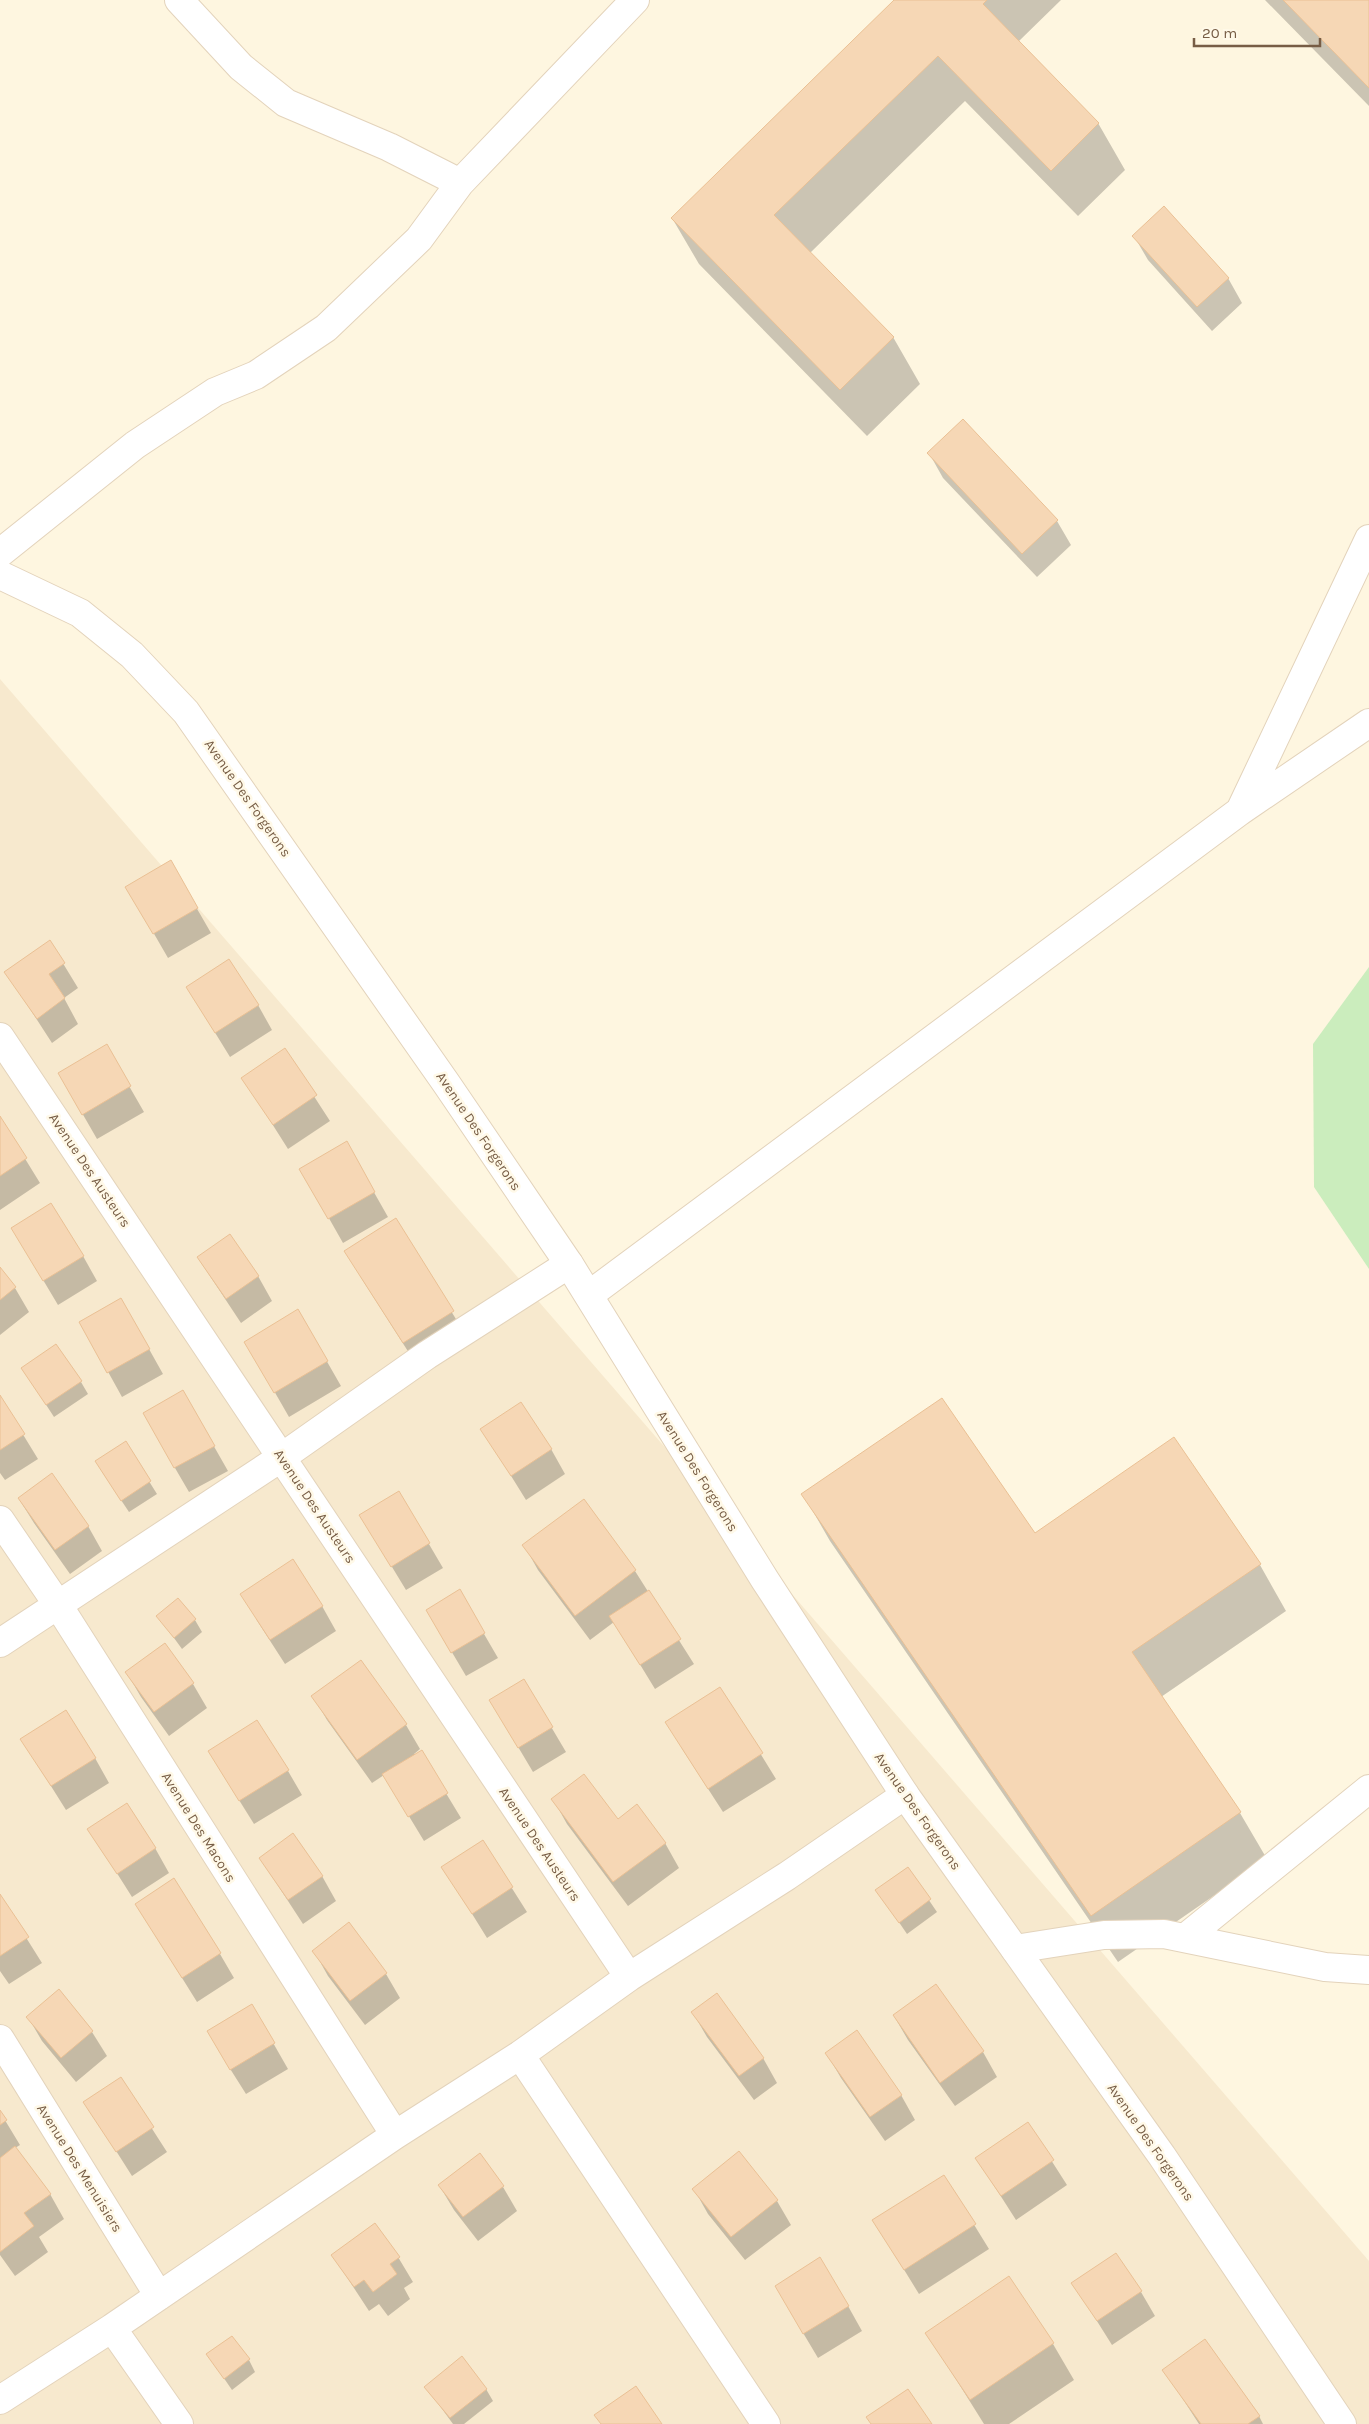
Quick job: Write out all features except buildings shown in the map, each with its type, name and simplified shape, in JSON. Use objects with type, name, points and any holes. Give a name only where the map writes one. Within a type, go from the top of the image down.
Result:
[{"type":"street","points":[[180,0],[241,67],[286,104],[390,146],[460,183]]},
{"type":"street","points":[[0,553],[135,445],[215,392],[256,375],[326,328],[419,239],[460,183],[635,0]]},
{"type":"street","points":[[1240,811],[1369,539]]},
{"type":"street","name":"Avenue Des Forgerons","points":[[0,575],[80,612],[132,655],[186,712],[446,1082],[569,1264],[765,1580],[905,1795],[1162,2156],[1342,2424]]},
{"type":"street","points":[[589,1295],[1240,811],[1369,723]]},
{"type":"street","name":"Avenue Des Austeurs","points":[[0,1036],[629,1977]]},
{"type":"street","points":[[0,1643],[282,1457],[427,1356],[569,1264]]},
{"type":"street","name":"Avenue Des Macons","points":[[0,1520],[58,1604],[395,2135]]},
{"type":"street","points":[[1185,1938],[1369,1789]]},
{"type":"street","points":[[0,2400],[112,2328],[395,2135],[520,2055],[629,1977],[787,1876],[905,1795]]},
{"type":"street","points":[[1015,1949],[1104,1936],[1164,1934],[1325,1966],[1369,1970]]},
{"type":"street","name":"Avenue Des Menuisiers","points":[[0,2039],[159,2296]]},
{"type":"street","points":[[520,2055],[766,2424]]},
{"type":"street","points":[[112,2328],[178,2424]]},
{"type":"shaded area","points":[[0,679],[1369,2261],[1369,2424],[0,2424]]},
{"type":"green space","points":[[1369,967],[1369,1269],[1314,1187],[1313,1044]]}]
